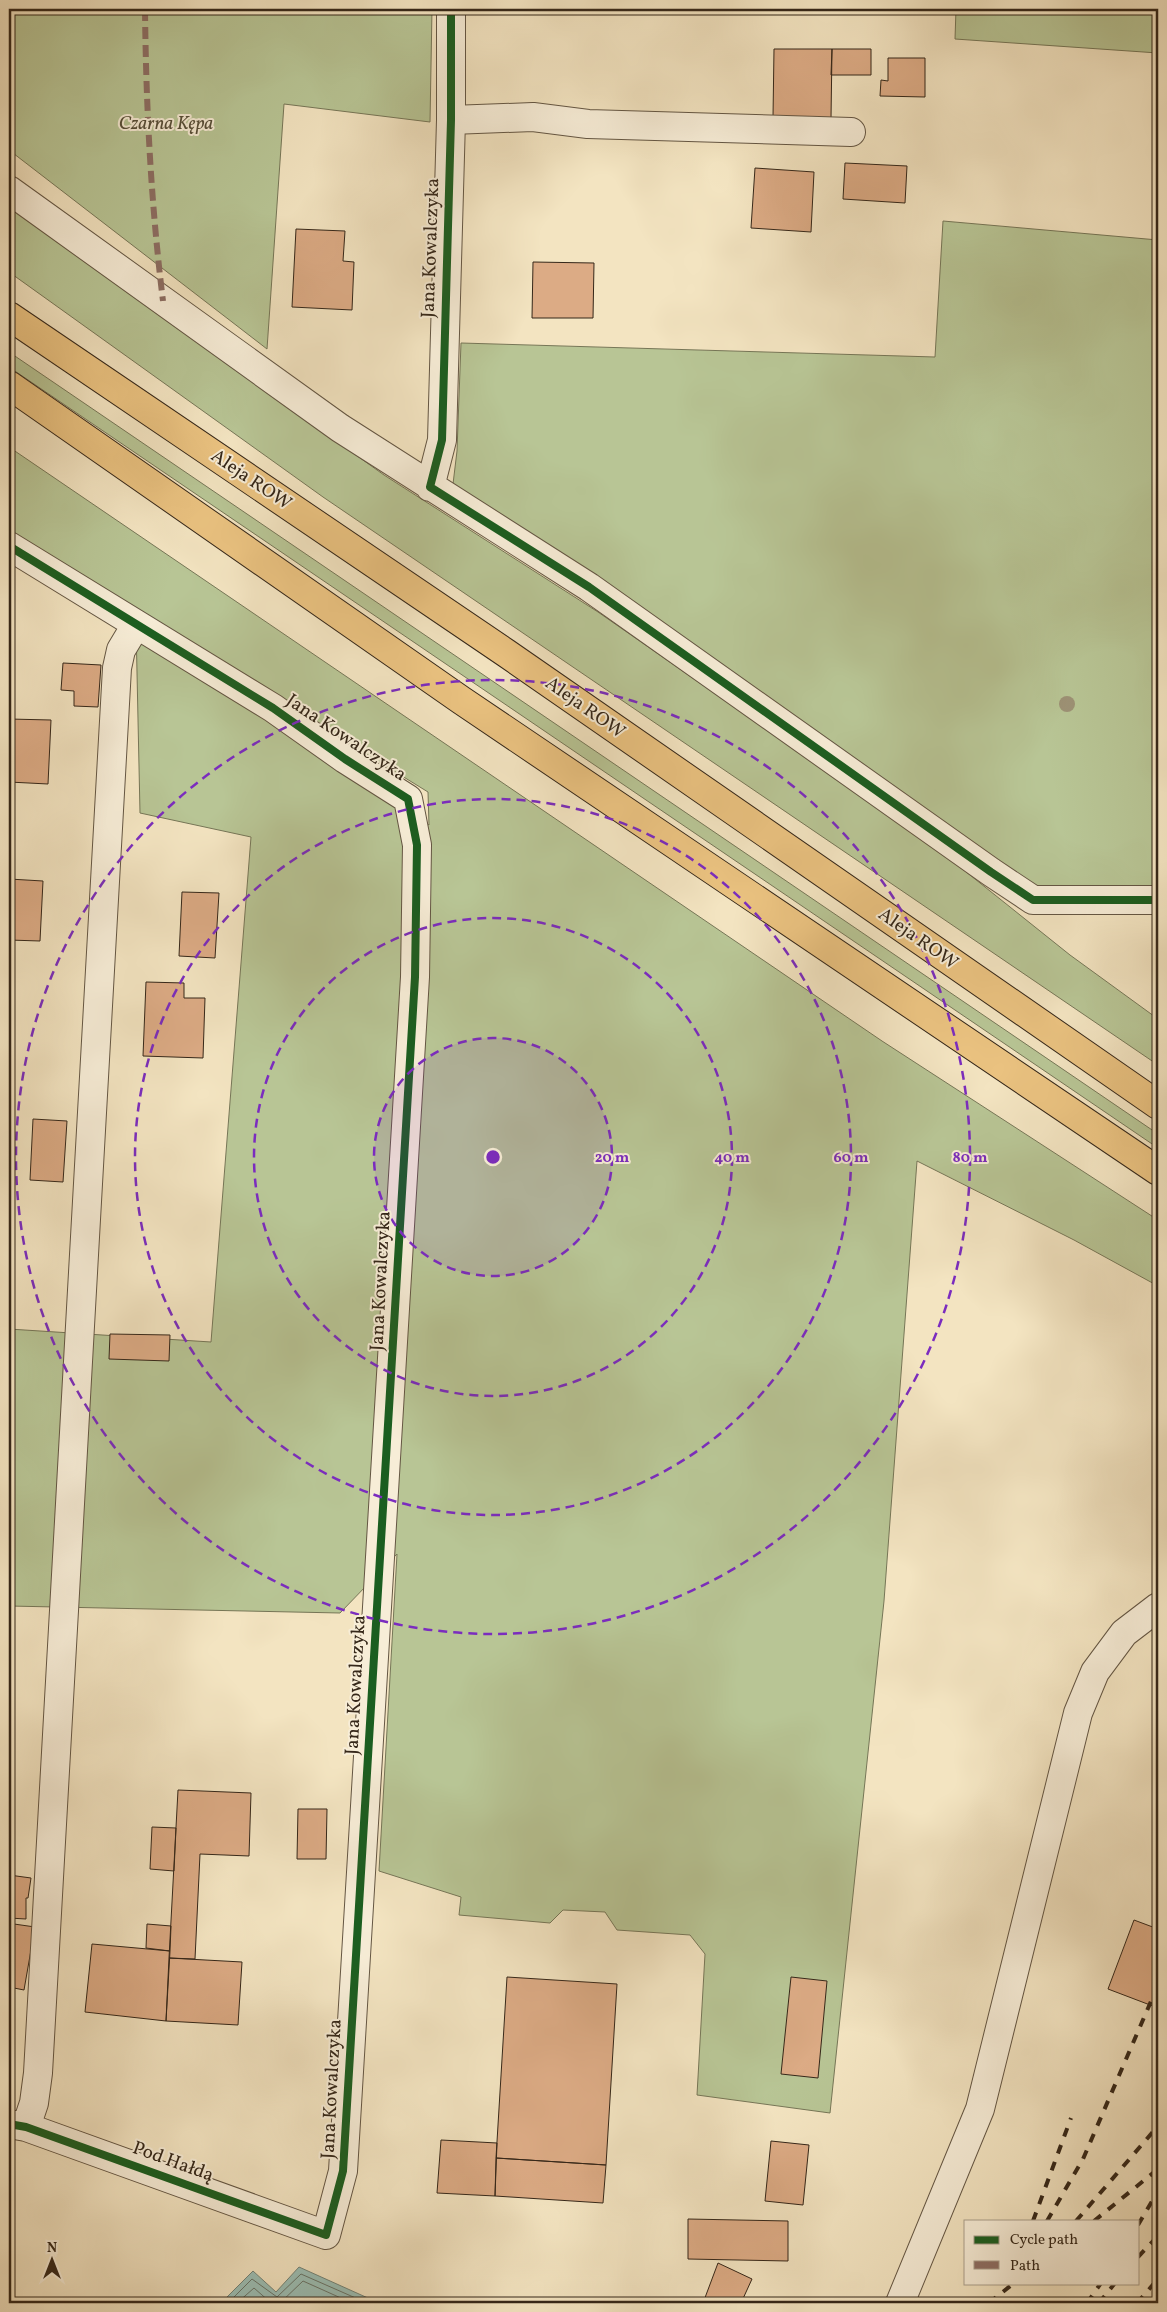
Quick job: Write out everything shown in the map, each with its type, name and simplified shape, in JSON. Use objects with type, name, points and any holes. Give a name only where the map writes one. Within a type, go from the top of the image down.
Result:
[{"type":"main road","name":"Aleja ROW","points":[[9,316],[498,647],[1158,1105]]},
{"type":"main road","points":[[9,385],[461,700],[1158,1171]]},
{"type":"street","name":"Jana Kowalczyka","points":[[430,487],[442,440],[451,120],[451,9]]},
{"type":"street","points":[[451,120],[533,116],[588,124],[851,132]]},
{"type":"street","points":[[9,190],[340,428],[589,587],[1033,900],[1158,900]]},
{"type":"street","name":"Jana Kowalczyka","points":[[9,546],[273,708],[345,759],[408,799],[417,845],[415,976],[343,2171],[326,2235]]},
{"type":"street","points":[[18,2126],[34,2103],[38,2063],[116,668],[121,650],[136,625]]},
{"type":"street","points":[[900,2303],[980,2109],[1078,1713],[1095,1672],[1124,1633],[1158,1607]]},
{"type":"street","name":"Pod Hałdą","points":[[18,2126],[326,2235]]},
{"type":"green space","name":"Czarna Kępa","points":[[9,9],[432,9],[430,122],[284,104],[267,349],[9,150]]},
{"type":"green space","points":[[956,9],[1158,9],[1158,53],[955,39]]},
{"type":"green space","points":[[9,207],[384,475],[598,612],[955,863],[1070,955],[1158,1019],[1158,1065],[323,497],[9,272]]},
{"type":"green space","points":[[943,221],[1158,240],[1158,890],[1035,887],[453,484],[457,451],[461,343],[935,357]]},
{"type":"green space","points":[[9,352],[1158,1134],[1158,1148],[9,367]]},
{"type":"green space","points":[[9,447],[882,1041],[1158,1220],[1158,1286],[1074,1240],[917,1161],[884,1601],[830,2113],[697,2095],[705,1954],[690,1935],[617,1930],[605,1912],[563,1910],[550,1923],[459,1915],[461,1897],[379,1871],[397,1554],[340,1613],[9,1606],[9,1329],[211,1342],[251,837],[140,813],[136,625],[429,825],[428,792],[9,534]]},
{"type":"water","points":[[299,2267],[379,2303],[221,2303],[253,2271],[276,2292]]},
{"type":"building","points":[[774,49],[832,49],[831,118],[773,117]]},
{"type":"building","points":[[832,49],[871,49],[871,75],[831,75]]},
{"type":"building","points":[[888,58],[925,58],[925,97],[880,96],[881,80],[888,81]]},
{"type":"building","points":[[845,163],[907,166],[905,203],[843,199]]},
{"type":"building","points":[[755,168],[814,172],[811,232],[751,228]]},
{"type":"building","points":[[296,229],[345,231],[343,261],[354,262],[352,310],[292,307]]},
{"type":"building","points":[[533,262],[594,263],[593,318],[532,318]]},
{"type":"building","points":[[63,663],[101,665],[98,707],[74,706],[74,691],[61,690]]},
{"type":"building","points":[[9,719],[51,720],[48,784],[9,782]]},
{"type":"building","points":[[9,879],[43,881],[40,941],[9,940]]},
{"type":"building","points":[[182,892],[219,893],[215,958],[179,956]]},
{"type":"building","points":[[146,982],[184,983],[184,998],[205,998],[203,1058],[143,1056]]},
{"type":"building","points":[[33,1119],[67,1121],[63,1182],[30,1180]]},
{"type":"building","points":[[110,1334],[170,1335],[169,1361],[109,1359]]},
{"type":"building","points":[[178,1790],[251,1793],[249,1856],[200,1854],[195,1959],[169,1958]]},
{"type":"building","points":[[298,1809],[327,1809],[326,1859],[297,1859]]},
{"type":"building","points":[[152,1827],[176,1828],[174,1871],[150,1869]]},
{"type":"building","points":[[9,1875],[31,1878],[28,1898],[26,1898],[26,1919],[9,1918]]},
{"type":"building","points":[[1134,1920],[1158,1929],[1158,2008],[1108,1989]]},
{"type":"building","points":[[14,1924],[35,1927],[24,1990],[9,1987]]},
{"type":"building","points":[[147,1924],[171,1926],[170,1951],[146,1948]]},
{"type":"building","points":[[92,1944],[170,1951],[166,2021],[85,2012]]},
{"type":"building","points":[[169,1958],[242,1962],[238,2025],[166,2021]]},
{"type":"building","points":[[507,1977],[617,1984],[606,2165],[496,2158]]},
{"type":"building","points":[[791,1977],[827,1981],[818,2078],[781,2074]]},
{"type":"building","points":[[441,2140],[497,2143],[495,2196],[437,2193]]},
{"type":"building","points":[[771,2141],[809,2145],[803,2205],[765,2201]]},
{"type":"building","points":[[496,2158],[606,2165],[603,2203],[495,2196]]},
{"type":"building","points":[[688,2219],[788,2221],[788,2261],[688,2259]]},
{"type":"building","points":[[718,2263],[752,2279],[741,2303],[703,2303]]},
{"type":"railway","points":[[1048,2220],[1083,2159],[1158,1985]]},
{"type":"railway","points":[[1033,2220],[1071,2118]]},
{"type":"railway","points":[[1077,2220],[1158,2126]]},
{"type":"railway","points":[[1095,2220],[1158,2169]]},
{"type":"railway","points":[[1140,2222],[1158,2191]]},
{"type":"railway","points":[[1140,2255],[1158,2236]]},
{"type":"railway","points":[[1137,2303],[1158,2279]]},
{"type":"railway","points":[[989,2303],[1013,2284]]},
{"type":"railway","points":[[1087,2303],[1100,2284]]},
{"type":"railway","points":[[1099,2303],[1114,2284]]},
{"type":"marked path","points":[[145,9],[150,155],[163,301]]},
{"type":"cycle path","points":[[451,9],[451,120],[442,440],[430,487],[589,587],[1033,900],[1158,900]]},
{"type":"cycle path","points":[[9,546],[273,708],[345,759],[408,799],[417,845],[415,977],[343,2171],[326,2235],[26,2127],[9,2124]]}]
